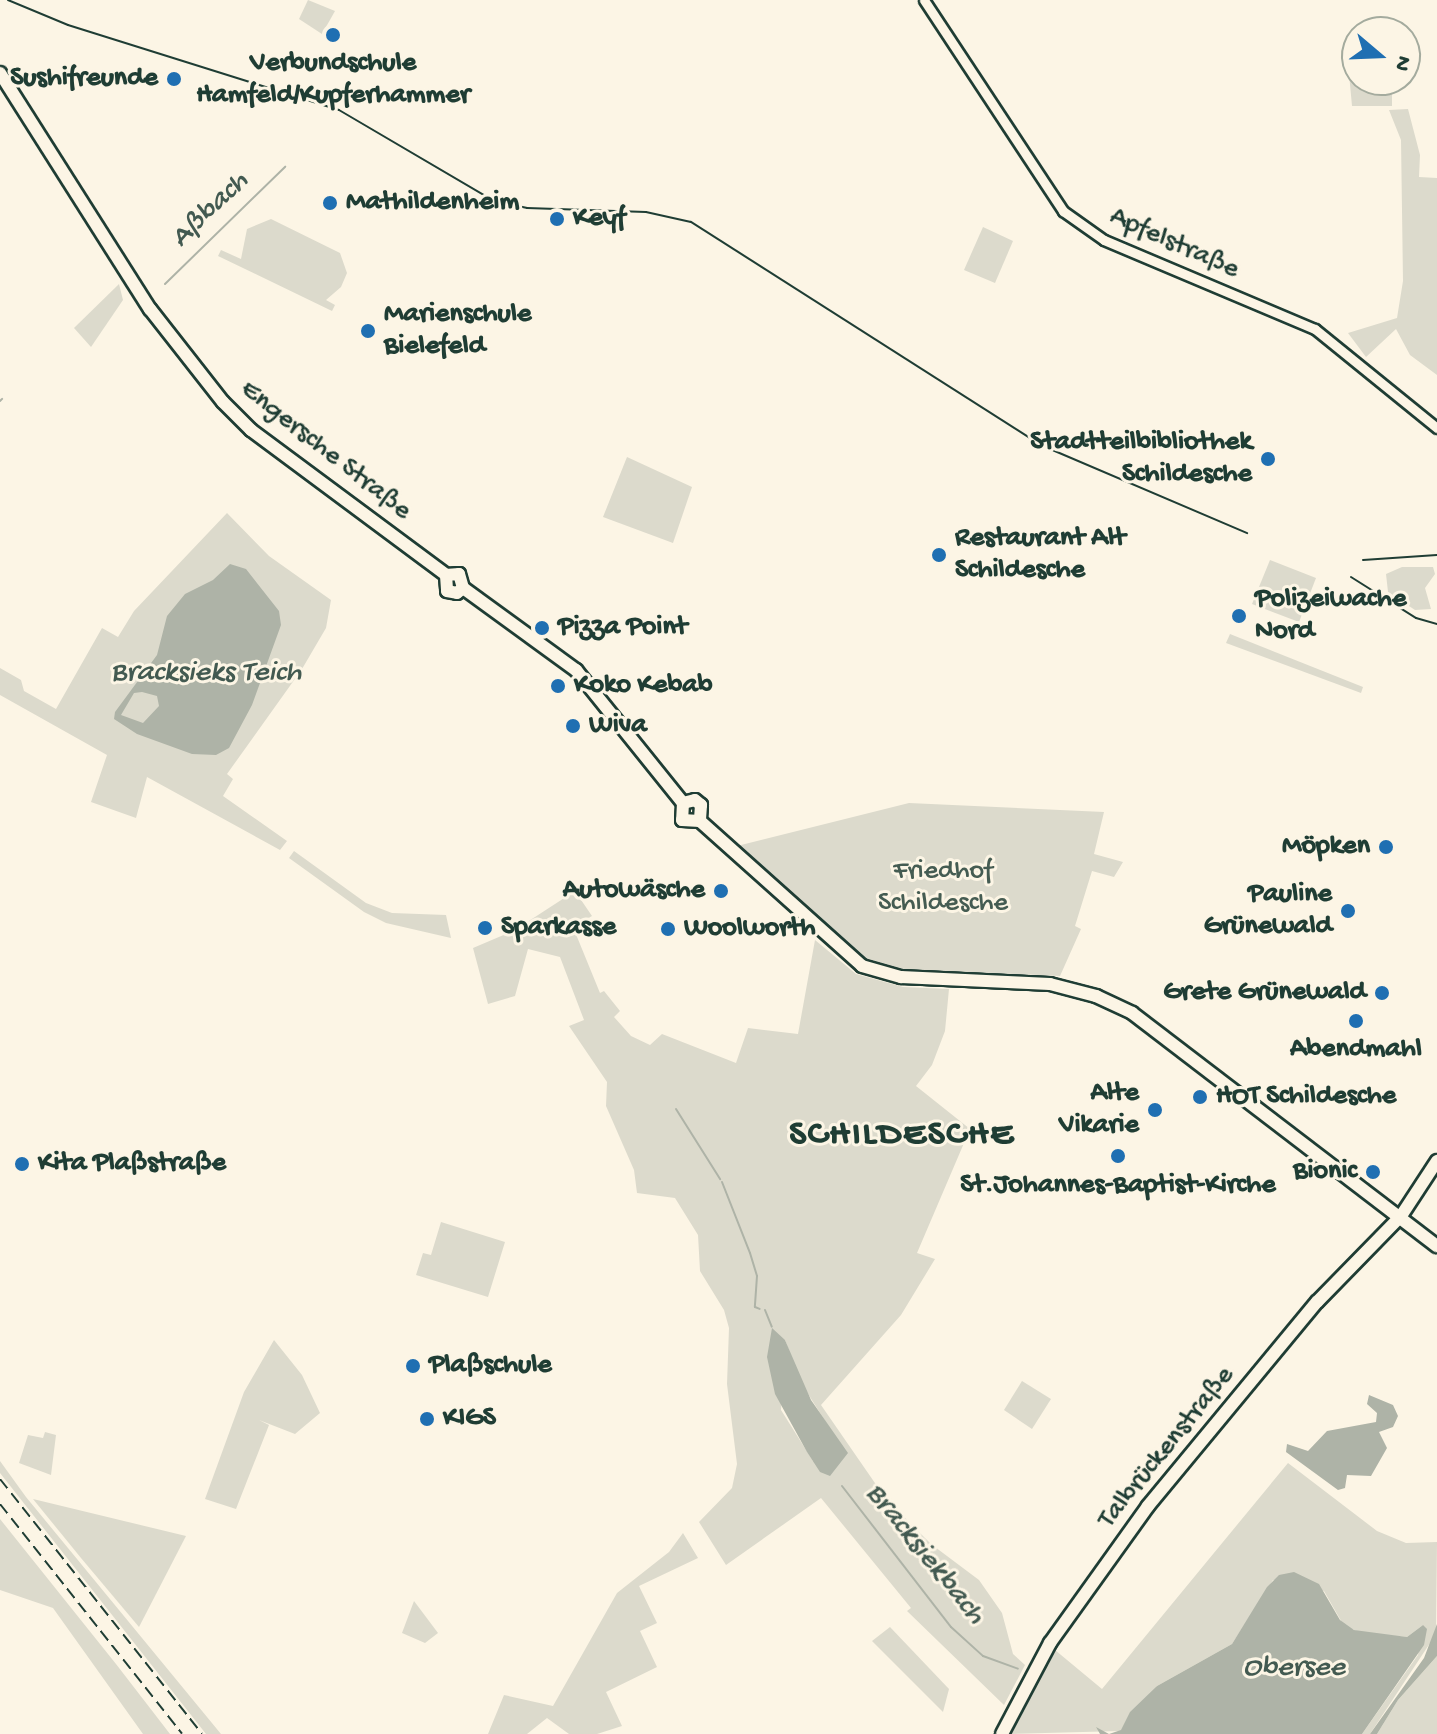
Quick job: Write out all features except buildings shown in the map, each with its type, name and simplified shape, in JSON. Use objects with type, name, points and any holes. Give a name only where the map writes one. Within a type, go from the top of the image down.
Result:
[{"type":"main road","name":"Engersche Straße","points":[[0,73],[150,309],[223,402],[251,430],[446,575],[459,574],[463,588],[576,670],[683,803],[695,800],[701,805],[700,821],[862,966],[901,977],[1050,984],[1111,1002],[1401,1216]]},
{"type":"main road","name":"Talbrückenstraße","points":[[1002,1734],[1050,1643],[1148,1506],[1317,1302],[1401,1216],[1437,1161]]},
{"type":"main road","points":[[1401,1216],[1437,1246]]},
{"type":"street","name":"Apfelstraße","points":[[924,0],[1063,211],[1104,240],[1315,329],[1437,428]]},
{"type":"green space","points":[[308,0],[335,11],[322,34],[299,19]]},
{"type":"green space","points":[[1351,96],[1392,96],[1392,106],[1352,106]]},
{"type":"green space","points":[[1408,109],[1420,155],[1419,177],[1437,178],[1437,375],[1410,355],[1396,329],[1366,357],[1348,333],[1397,318],[1403,281],[1401,140],[1389,110]]},
{"type":"green space","points":[[271,219],[340,253],[347,273],[341,287],[326,300],[335,305],[332,311],[218,256],[221,250],[241,259],[247,229]]},
{"type":"green space","points":[[983,227],[1013,241],[995,283],[964,270]]},
{"type":"green space","points":[[119,284],[123,300],[91,347],[74,328]]},
{"type":"green space","points":[[627,457],[692,487],[673,543],[603,517]]},
{"type":"green space","points":[[227,513],[269,556],[331,600],[326,628],[302,669],[227,774],[233,779],[223,796],[287,841],[280,850],[147,777],[136,818],[91,802],[107,755],[0,695],[0,668],[21,680],[24,691],[56,709],[102,628],[118,637],[134,611]]},
{"type":"green space","points":[[1270,560],[1316,578],[1299,622],[1252,604]]},
{"type":"green space","points":[[1402,567],[1433,567],[1435,574],[1425,588],[1431,609],[1415,610],[1388,592],[1386,574]]},
{"type":"green space","points":[[1230,634],[1363,687],[1361,693],[1226,643]]},
{"type":"green space","name":"Friedhof Schildesche","points":[[909,803],[1104,812],[1094,854],[1123,862],[1114,877],[1092,871],[1075,926],[1081,929],[1060,976],[901,969],[868,959],[737,846]]},
{"type":"green space","points":[[294,851],[366,903],[392,913],[446,915],[451,938],[386,923],[364,912],[289,858]]},
{"type":"green space","points":[[575,891],[592,916],[573,927],[600,993],[604,991],[620,1011],[614,1017],[631,1036],[650,1045],[662,1034],[736,1063],[748,1028],[798,1034],[815,940],[856,974],[903,987],[949,989],[945,1031],[932,1065],[916,1086],[970,1129],[917,1253],[935,1259],[901,1315],[821,1405],[886,1499],[931,1544],[979,1580],[1002,1613],[1013,1654],[1025,1665],[1004,1705],[907,1611],[911,1608],[821,1498],[726,1565],[699,1522],[732,1488],[737,1464],[727,1384],[729,1328],[724,1310],[700,1271],[698,1235],[675,1198],[637,1193],[634,1170],[606,1106],[607,1082],[569,1026],[584,1020],[560,957],[528,949],[515,996],[488,1004],[473,948],[515,930]],"holes":[[[785,1340],[803,1386],[836,1438],[813,1461],[781,1410]]]},
{"type":"green space","points":[[441,1222],[505,1242],[488,1297],[416,1275],[423,1253],[431,1255]]},
{"type":"green space","points":[[274,1340],[302,1375],[320,1413],[295,1434],[259,1420],[269,1425],[236,1509],[205,1499],[244,1392]]},
{"type":"green space","points":[[1022,1381],[1051,1399],[1032,1429],[1004,1410]]},
{"type":"green space","points":[[45,1432],[56,1435],[51,1475],[19,1463],[28,1435],[43,1438]]},
{"type":"green space","points":[[0,1461],[26,1497],[221,1734],[206,1734],[0,1473]]},
{"type":"green space","points":[[1288,1463],[1377,1531],[1406,1543],[1437,1542],[1436,1634],[1370,1734],[1362,1734],[1418,1655],[1423,1625],[1407,1637],[1362,1633],[1344,1626],[1324,1591],[1273,1580],[1232,1644],[1157,1686],[1121,1731],[1011,1734],[1055,1650],[1102,1689]]},
{"type":"green space","points":[[33,1499],[186,1536],[139,1627],[81,1558]]},
{"type":"green space","points":[[0,1519],[170,1734],[143,1734],[53,1608],[0,1590]]},
{"type":"green space","points":[[683,1533],[698,1558],[639,1586],[657,1623],[640,1631],[657,1667],[606,1692],[622,1726],[597,1734],[569,1734],[547,1718],[527,1734],[488,1734],[504,1695],[553,1706],[617,1593],[669,1552]]},
{"type":"green space","points":[[414,1601],[438,1633],[425,1643],[402,1633]]},
{"type":"green space","points":[[890,1627],[949,1689],[943,1712],[872,1641]]},
{"type":"green space","points":[[1437,1656],[1437,1734],[1377,1734],[1398,1700]]},
{"type":"water","name":"Bracksieks Teich","points":[[230,564],[246,569],[279,611],[281,625],[252,705],[229,748],[216,755],[192,754],[137,734],[114,719],[115,712],[157,655],[167,616],[185,594],[213,580]],"holes":[[[134,693],[157,696],[159,706],[143,723],[121,715]]]},
{"type":"water","points":[[772,1328],[785,1340],[811,1400],[848,1453],[830,1476],[820,1472],[775,1394],[767,1357]]},
{"type":"water","points":[[1369,1395],[1393,1405],[1398,1416],[1393,1427],[1379,1432],[1387,1448],[1371,1476],[1347,1475],[1345,1488],[1338,1490],[1286,1452],[1287,1444],[1308,1451],[1327,1431],[1376,1422],[1377,1413],[1367,1404]]},
{"type":"water","name":"Obersee","points":[[1294,1572],[1319,1584],[1340,1620],[1354,1630],[1407,1637],[1423,1625],[1427,1629],[1424,1645],[1362,1734],[1109,1734],[1121,1730],[1130,1712],[1157,1686],[1232,1644],[1267,1587],[1279,1575]]},
{"type":"water","points":[[1437,1624],[1437,1656],[1398,1700],[1377,1734],[1370,1734],[1424,1658]]},
{"type":"waterway","name":"Aßbach","points":[[165,284],[285,167]]},
{"type":"waterway","name":"Bracksiekbach","points":[[676,1109],[720,1179]]},
{"type":"waterway","name":"Bracksiekbach","points":[[722,1182],[757,1276],[755,1307],[760,1309]]},
{"type":"waterway","name":"Bracksiekbach","points":[[765,1310],[772,1327]]},
{"type":"waterway","name":"Bracksiekbach","points":[[842,1486],[951,1627],[983,1656],[1018,1669]]},
{"type":"tram line","points":[[8,0],[68,25],[339,110],[494,201],[527,208],[646,212],[691,222],[1043,446],[1247,533]]},
{"type":"tram line","points":[[1363,560],[1437,555]]},
{"type":"tram line","points":[[1351,577],[1416,618],[1437,624]]},
{"type":"railway","points":[[0,1479],[202,1734]]},
{"type":"railway","points":[[0,1504],[182,1734]]},
{"type":"place","name":"Verbundschule Hamfeld/Kupferhammer","points":[[333,35]]},
{"type":"place","name":"Sushifreunde","points":[[174,79]]},
{"type":"place","name":"Mathildenheim","points":[[330,203]]},
{"type":"place","name":"Keyf","points":[[557,219]]},
{"type":"place","name":"Marienschule Bielefeld","points":[[368,331]]},
{"type":"place","name":"Stadtteilbibliothek Schildesche","points":[[1268,459]]},
{"type":"place","name":"Restaurant Alt Schildesche","points":[[939,555]]},
{"type":"place","name":"Polizeiwache Nord","points":[[1239,616]]},
{"type":"place","name":"Pizza Point","points":[[542,628]]},
{"type":"place","name":"Koko Kebab","points":[[558,686]]},
{"type":"place","name":"Wiva","points":[[573,726]]},
{"type":"place","name":"Möpken","points":[[1386,847]]},
{"type":"place","name":"Autowäsche","points":[[721,891]]},
{"type":"place","name":"Pauline Grünewald","points":[[1348,911]]},
{"type":"place","name":"Sparkasse","points":[[485,928]]},
{"type":"place","name":"Woolworth","points":[[668,929]]},
{"type":"place","name":"Grete Grünewald","points":[[1382,993]]},
{"type":"place","name":"Abendmahl","points":[[1356,1021]]},
{"type":"place","name":"HOT Schildesche","points":[[1200,1097]]},
{"type":"place","name":"Alte Vikarie","points":[[1155,1110]]},
{"type":"place","name":"St.Johannes-Baptist-Kirche","points":[[1118,1156]]},
{"type":"place","name":"Kita Plaßstraße","points":[[22,1164]]},
{"type":"place","name":"Bionic","points":[[1373,1172]]},
{"type":"place","name":"Plaßschule","points":[[413,1366]]},
{"type":"place","name":"KIGS","points":[[427,1419]]},
{"type":"district","name":"SCHILDESCHE","points":[[902,1136]]}]
